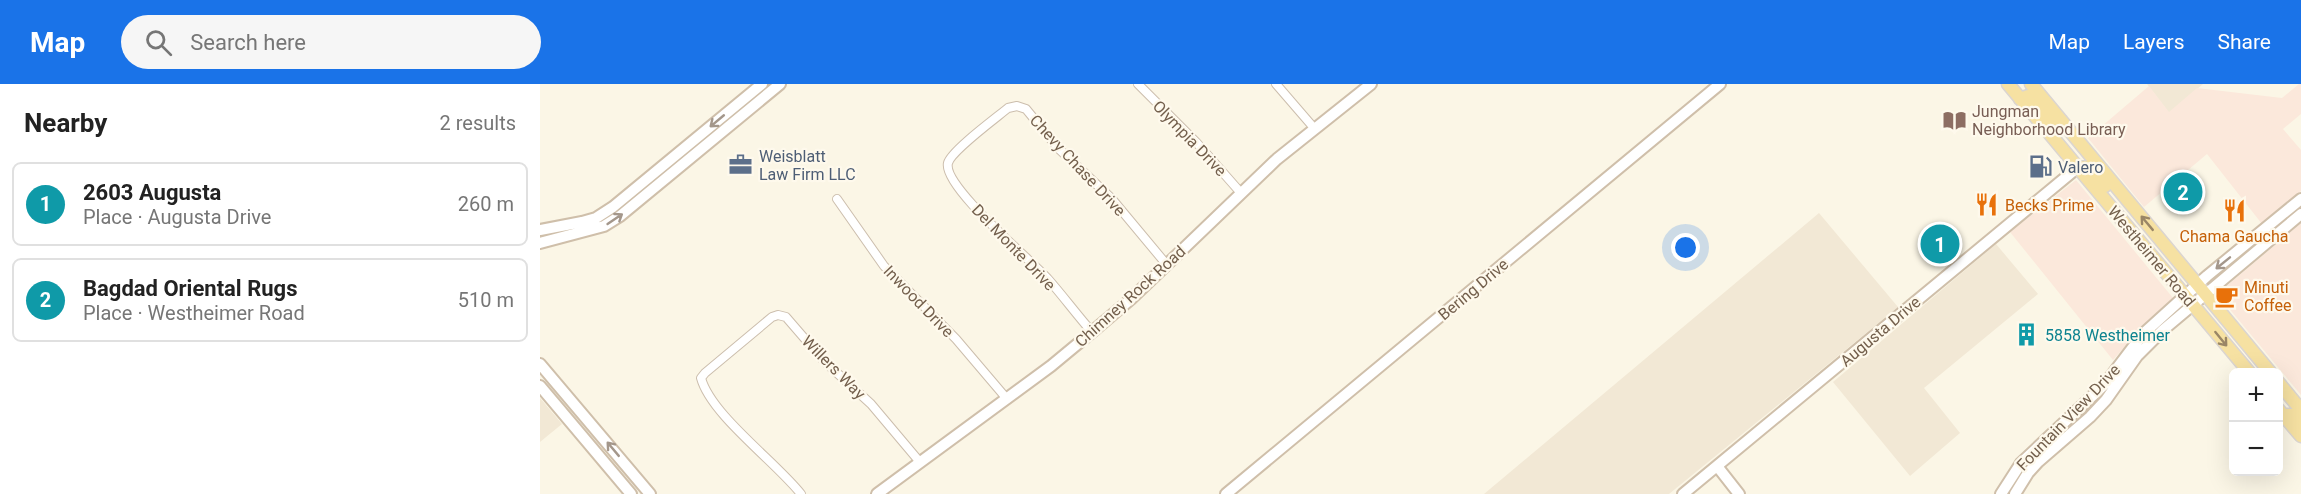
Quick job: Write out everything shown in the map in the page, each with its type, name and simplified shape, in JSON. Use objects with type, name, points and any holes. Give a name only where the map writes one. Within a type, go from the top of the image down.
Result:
[{"type":"main road","name":"Westheimer Road","points":[[2008,84],[2245,368]]},
{"type":"main road","points":[[2017,84],[2024,86],[2029,84]]},
{"type":"main road","name":"Westheimer Road","points":[[2029,84],[2267,368]]},
{"type":"main road","points":[[2020,99],[2028,96],[2048,118],[2061,120]]},
{"type":"main road","points":[[2077,168],[2088,167],[2109,191],[2119,190]]},
{"type":"main road","points":[[2283,388],[2298,406]]},
{"type":"main road","points":[[2283,402],[2288,407],[2298,406]]},
{"type":"main road","points":[[2283,413],[2294,416],[2301,422]]},
{"type":"main road","points":[[2283,414],[2301,436]]},
{"type":"street","points":[[679,160],[762,84]]},
{"type":"street","points":[[540,243],[583,227],[679,160],[780,84]]},
{"type":"street","name":"Olympia Drive","points":[[1138,84],[1197,142],[1241,193]]},
{"type":"street","points":[[1276,84],[1314,128]]},
{"type":"street","name":"Chimney Rock Road","points":[[877,494],[1007,399],[1092,332],[1314,128],[1371,84]]},
{"type":"street","name":"Bering Drive","points":[[1226,494],[1720,84]]},
{"type":"street","name":"Chevy Chase Drive","points":[[978,133],[1008,108],[1017,106],[1026,109],[1058,148],[1112,199],[1167,265]]},
{"type":"street","name":"Del Monte Drive","points":[[978,133],[950,157],[947,166],[949,174],[974,207],[1042,273],[1092,332]]},
{"type":"street","name":"Augusta Drive","points":[[1683,494],[2077,168]]},
{"type":"street","name":"Inwood Drive","points":[[837,199],[884,266],[956,339],[1007,399]]},
{"type":"street","name":"Fountain View Drive","points":[[2001,494],[2011,477],[2109,387],[2189,300],[2296,213],[2301,199]]},
{"type":"street","points":[[540,230],[583,227]]},
{"type":"street","name":"Willers Way","points":[[801,494],[730,421],[703,386],[701,378],[738,344],[772,317],[778,315],[786,317],[824,361],[871,404],[919,462]]},
{"type":"street","points":[[540,364],[650,494]]},
{"type":"street","points":[[540,386],[631,493],[641,483]]},
{"type":"street","points":[[566,416],[577,406]]},
{"type":"street","name":"Fountain View Drive","points":[[2015,494],[2034,458]]},
{"type":"street","points":[[1717,466],[1739,494]]},
{"type":"shaded area","points":[[2147,84],[2203,84],[2169,113]]},
{"type":"shaded area","points":[[2301,84],[2301,114],[2283,129],[2301,150],[2301,191],[2262,224],[2207,154],[2144,207],[2088,138],[2149,86],[2169,112],[2197,88],[2282,98]]},
{"type":"shaded area","points":[[2076,180],[2173,298],[2113,360],[2010,232]]},
{"type":"shaded area","points":[[1819,213],[1898,307],[1669,494],[1484,494]]},
{"type":"shaded area","points":[[2301,223],[2301,395],[2283,373],[2283,368],[2279,368],[2217,294]]},
{"type":"shaded area","points":[[1996,244],[2038,294],[1924,388],[1960,433],[1910,476],[1833,382]]},
{"type":"shaded area","points":[[540,398],[562,424],[540,442]]},
{"type":"place","name":"Jungman Neighborhood Library","points":[[1954,120]]},
{"type":"place","name":"Weisblatt Law Firm LLC","points":[[741,165]]},
{"type":"place","name":"Valero","points":[[2040,167]]},
{"type":"place","name":"Bagdad Oriental Rugs","points":[[2183,192]]},
{"type":"place","name":"Becks Prime","points":[[1987,205]]},
{"type":"place","name":"Chama Gaucha","points":[[2234,211]]},
{"type":"place","name":"2603 Augusta","points":[[1940,244]]},
{"type":"place","name":"Minuti Coffee","points":[[2226,296]]},
{"type":"place","name":"5858 Westheimer","points":[[2027,335]]}]
